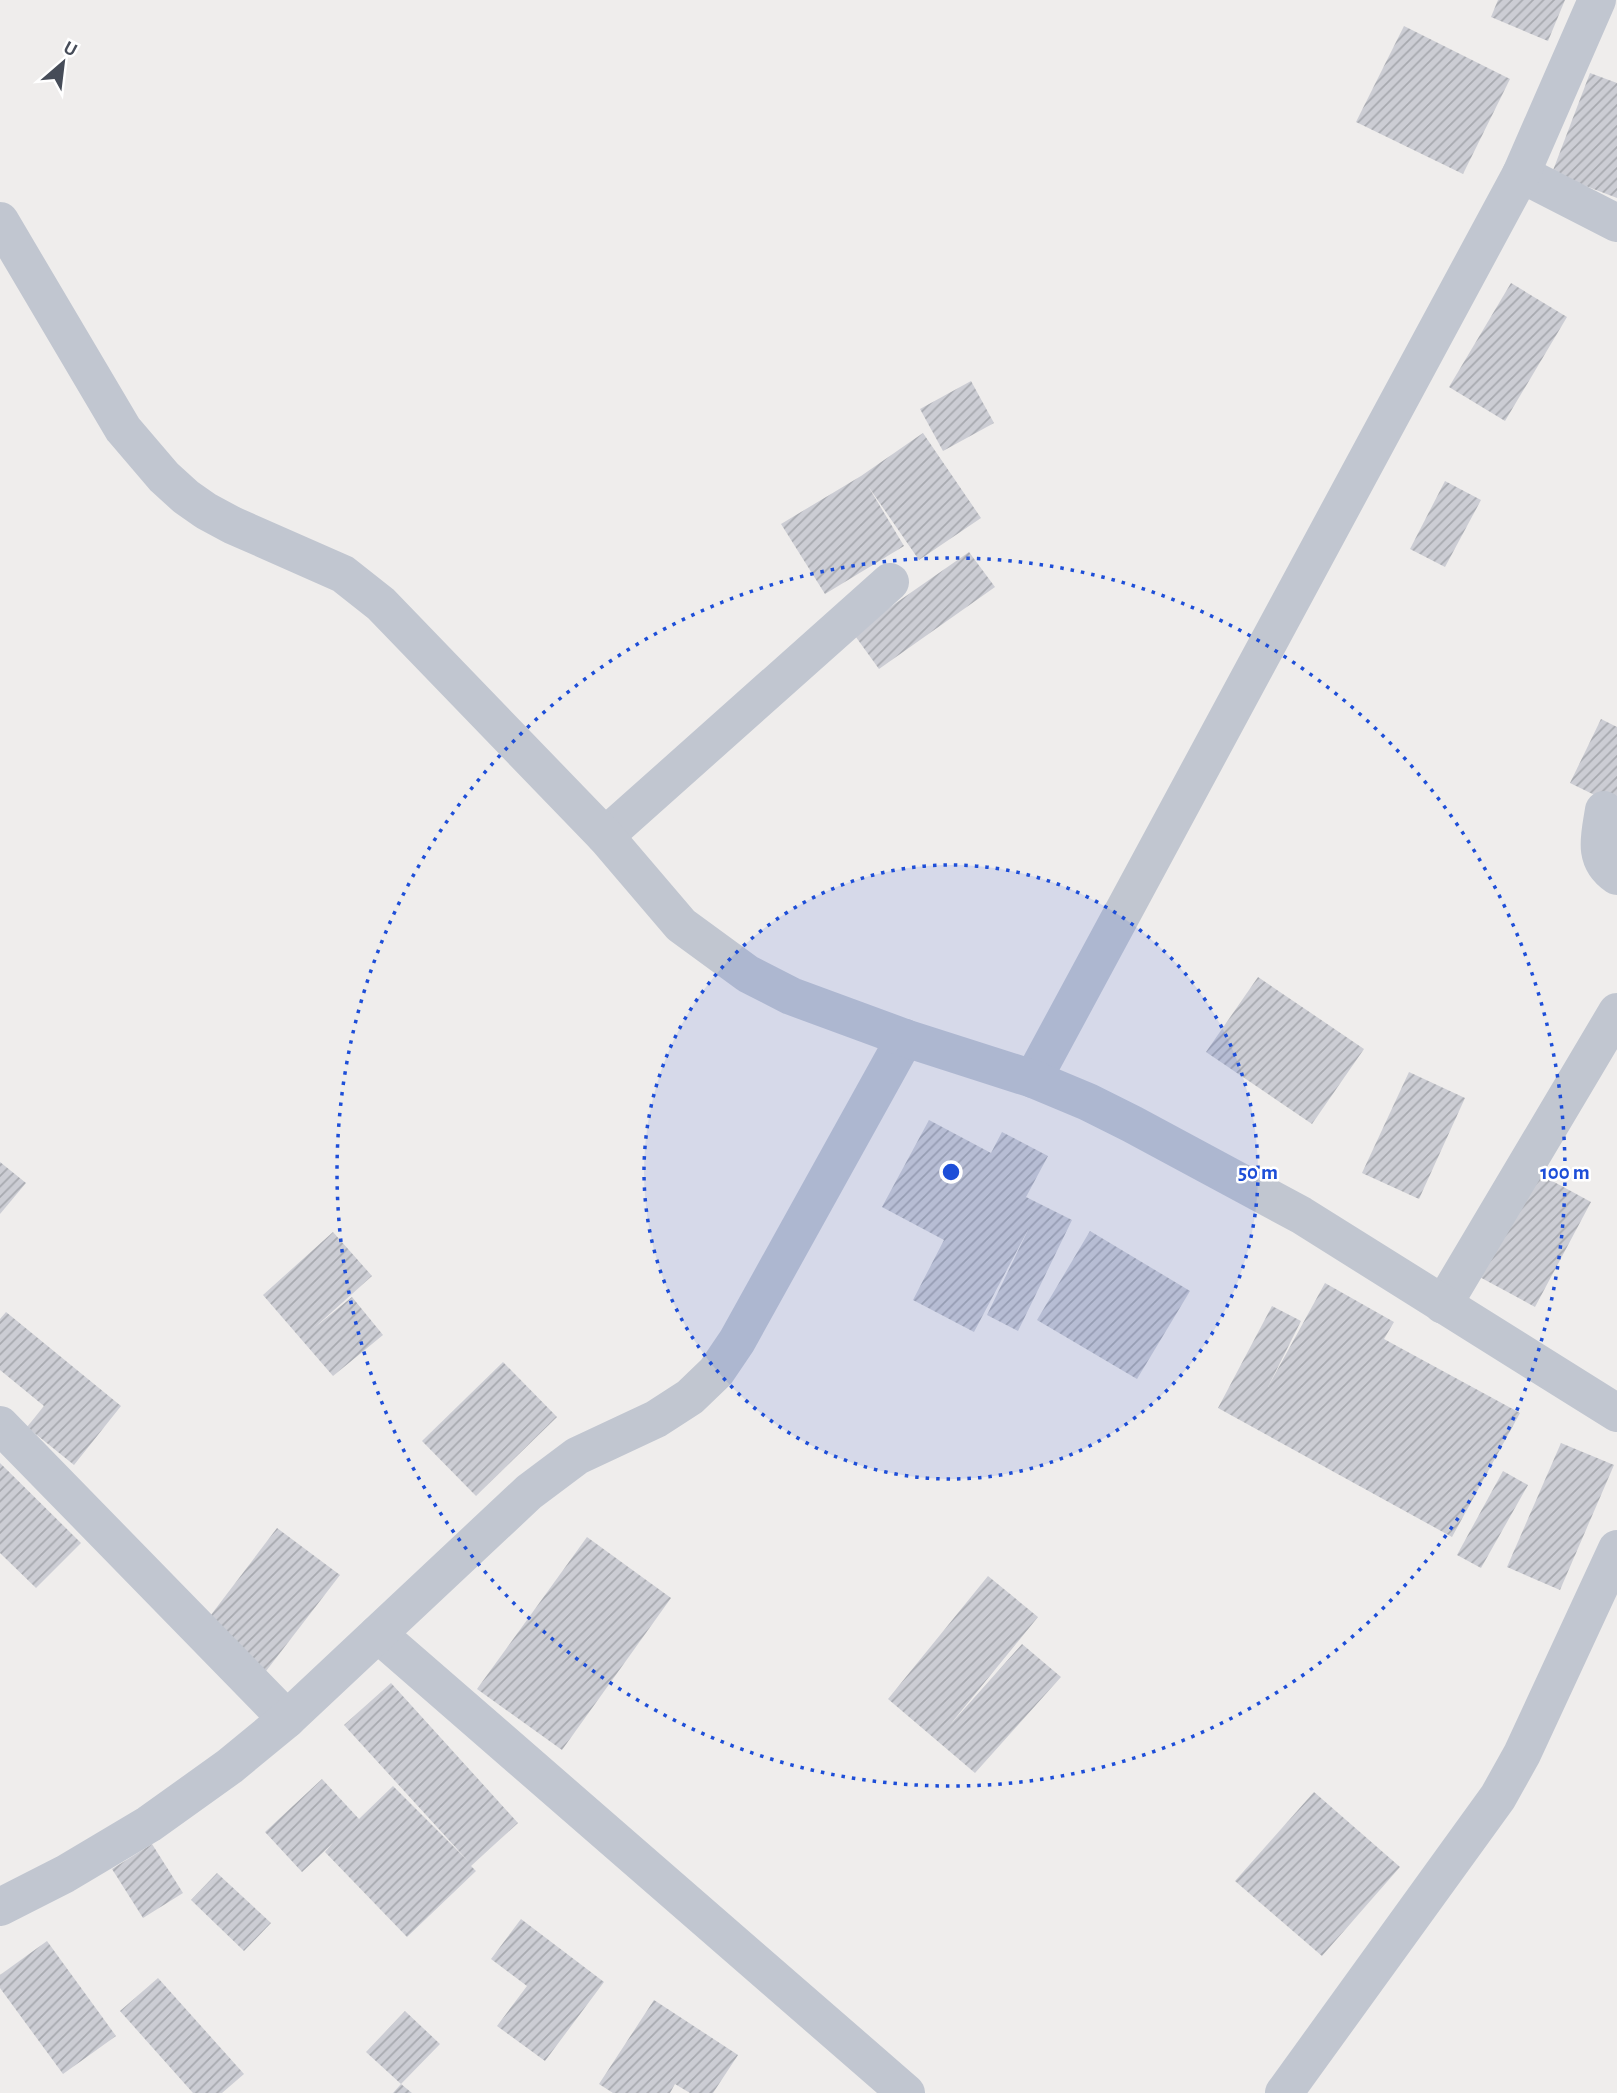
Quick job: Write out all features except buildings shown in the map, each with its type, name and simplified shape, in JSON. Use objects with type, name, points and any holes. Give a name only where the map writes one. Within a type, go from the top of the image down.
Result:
[{"type":"street","points":[[1033,1079],[1521,174],[1597,0]]},
{"type":"street","points":[[1521,174],[1617,223]]},
{"type":"street","points":[[0,221],[123,429],[164,477],[206,511],[343,574],[381,604],[605,836],[681,925],[748,974],[791,996],[905,1038],[1033,1079],[1132,1124],[1301,1215],[1617,1413]]},
{"type":"street","points":[[605,836],[890,582]]},
{"type":"street","points":[[1604,810],[1598,846],[1609,871],[1617,876]]},
{"type":"street","points":[[1443,1304],[1617,1012]]},
{"type":"street","points":[[0,1906],[65,1874],[149,1824],[230,1766],[287,1719],[529,1492],[577,1456],[656,1419],[690,1397],[716,1371],[744,1329],[905,1038]]},
{"type":"street","points":[[0,1425],[287,1719]]},
{"type":"street","points":[[1284,2093],[1498,1797],[1522,1754],[1617,1549]]},
{"type":"street","points":[[379,1634],[906,2093]]}]
